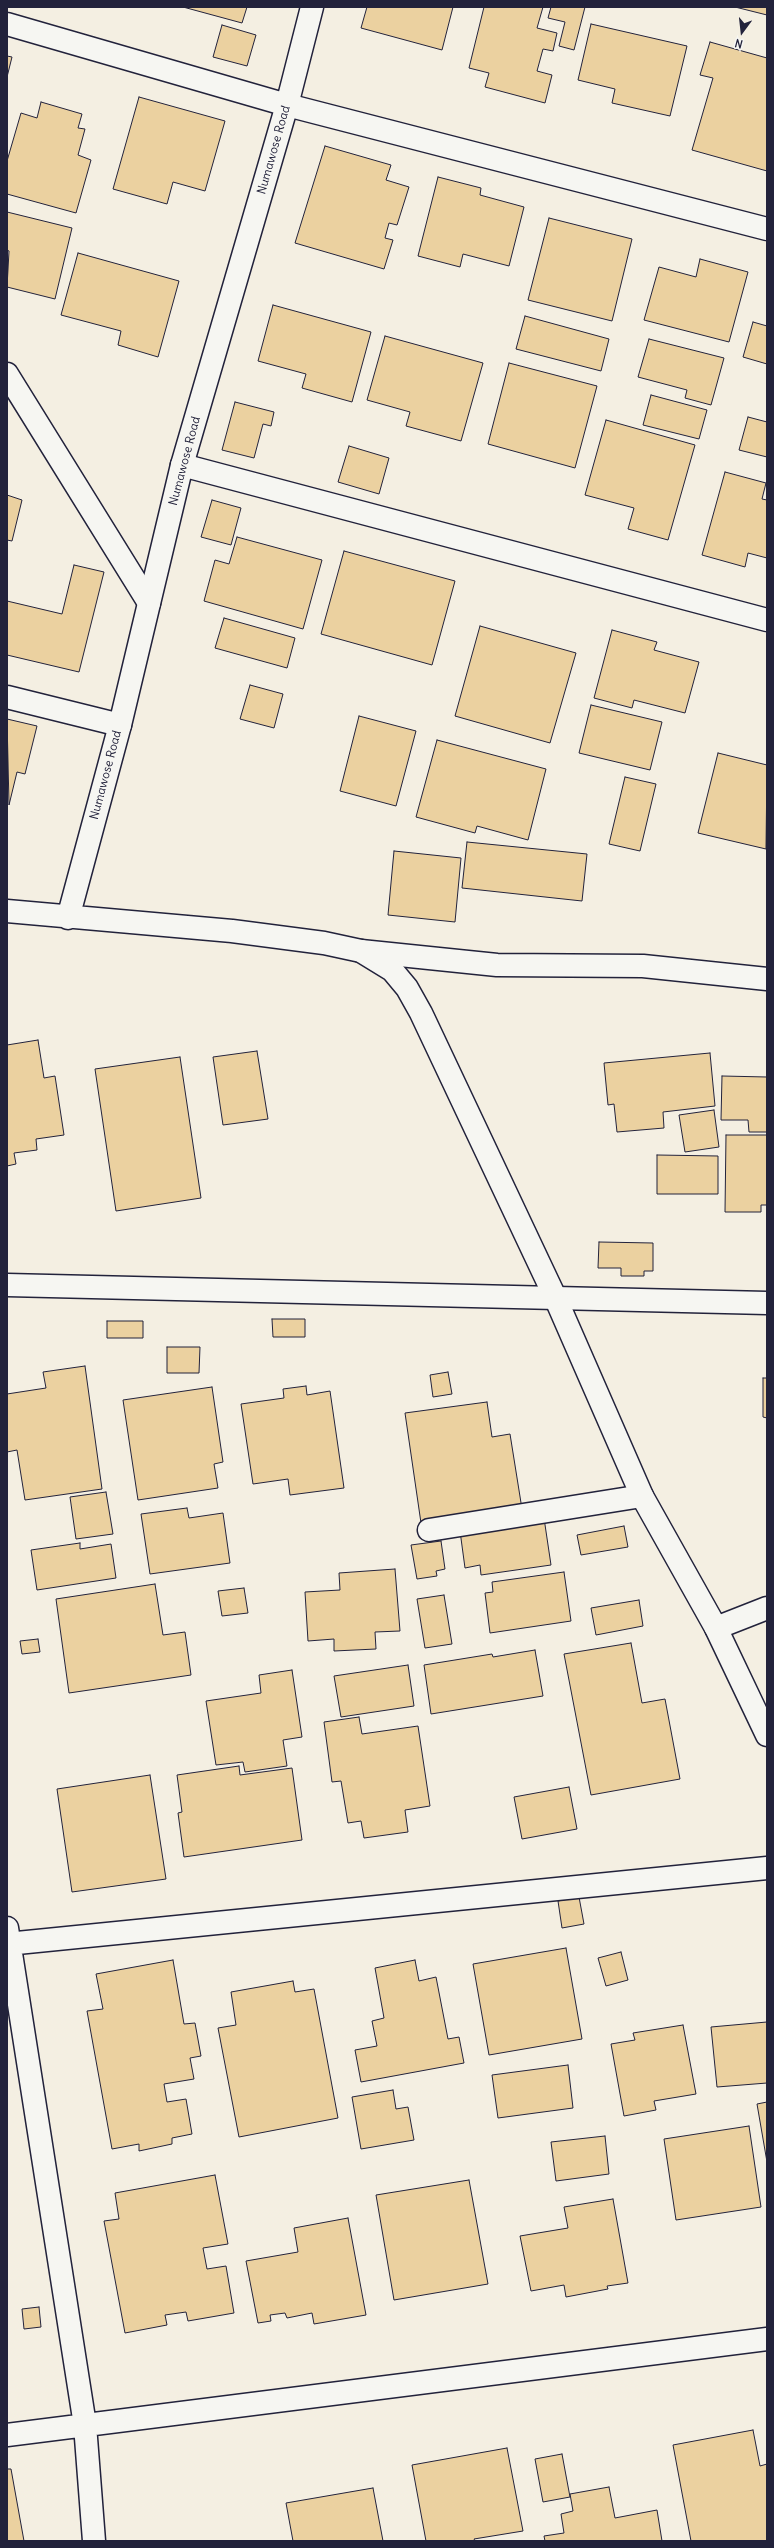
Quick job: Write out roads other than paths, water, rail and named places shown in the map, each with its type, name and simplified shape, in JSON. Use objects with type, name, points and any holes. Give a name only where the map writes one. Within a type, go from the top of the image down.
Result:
[{"type":"street","name":"Numawose Road","points":[[68,918],[120,726],[182,465],[287,105],[312,7]]},
{"type":"street","points":[[7,24],[287,105],[767,229]]},
{"type":"street","points":[[7,374],[149,603]]},
{"type":"street","points":[[182,465],[767,620]]},
{"type":"street","points":[[7,697],[120,726]]},
{"type":"street","points":[[7,911],[68,918],[232,931],[324,943],[361,951],[497,965],[643,966],[767,979]]},
{"type":"street","points":[[361,951],[392,970],[407,988],[421,1013],[555,1297],[642,1496],[716,1628],[767,1734]]},
{"type":"street","points":[[7,1285],[767,1303]]},
{"type":"street","points":[[429,1530],[642,1496]]},
{"type":"street","points":[[716,1628],[767,1608]]},
{"type":"street","points":[[94,2541],[85,2425],[8,1939],[767,1868]]},
{"type":"street","points":[[7,2435],[767,2339]]}]
